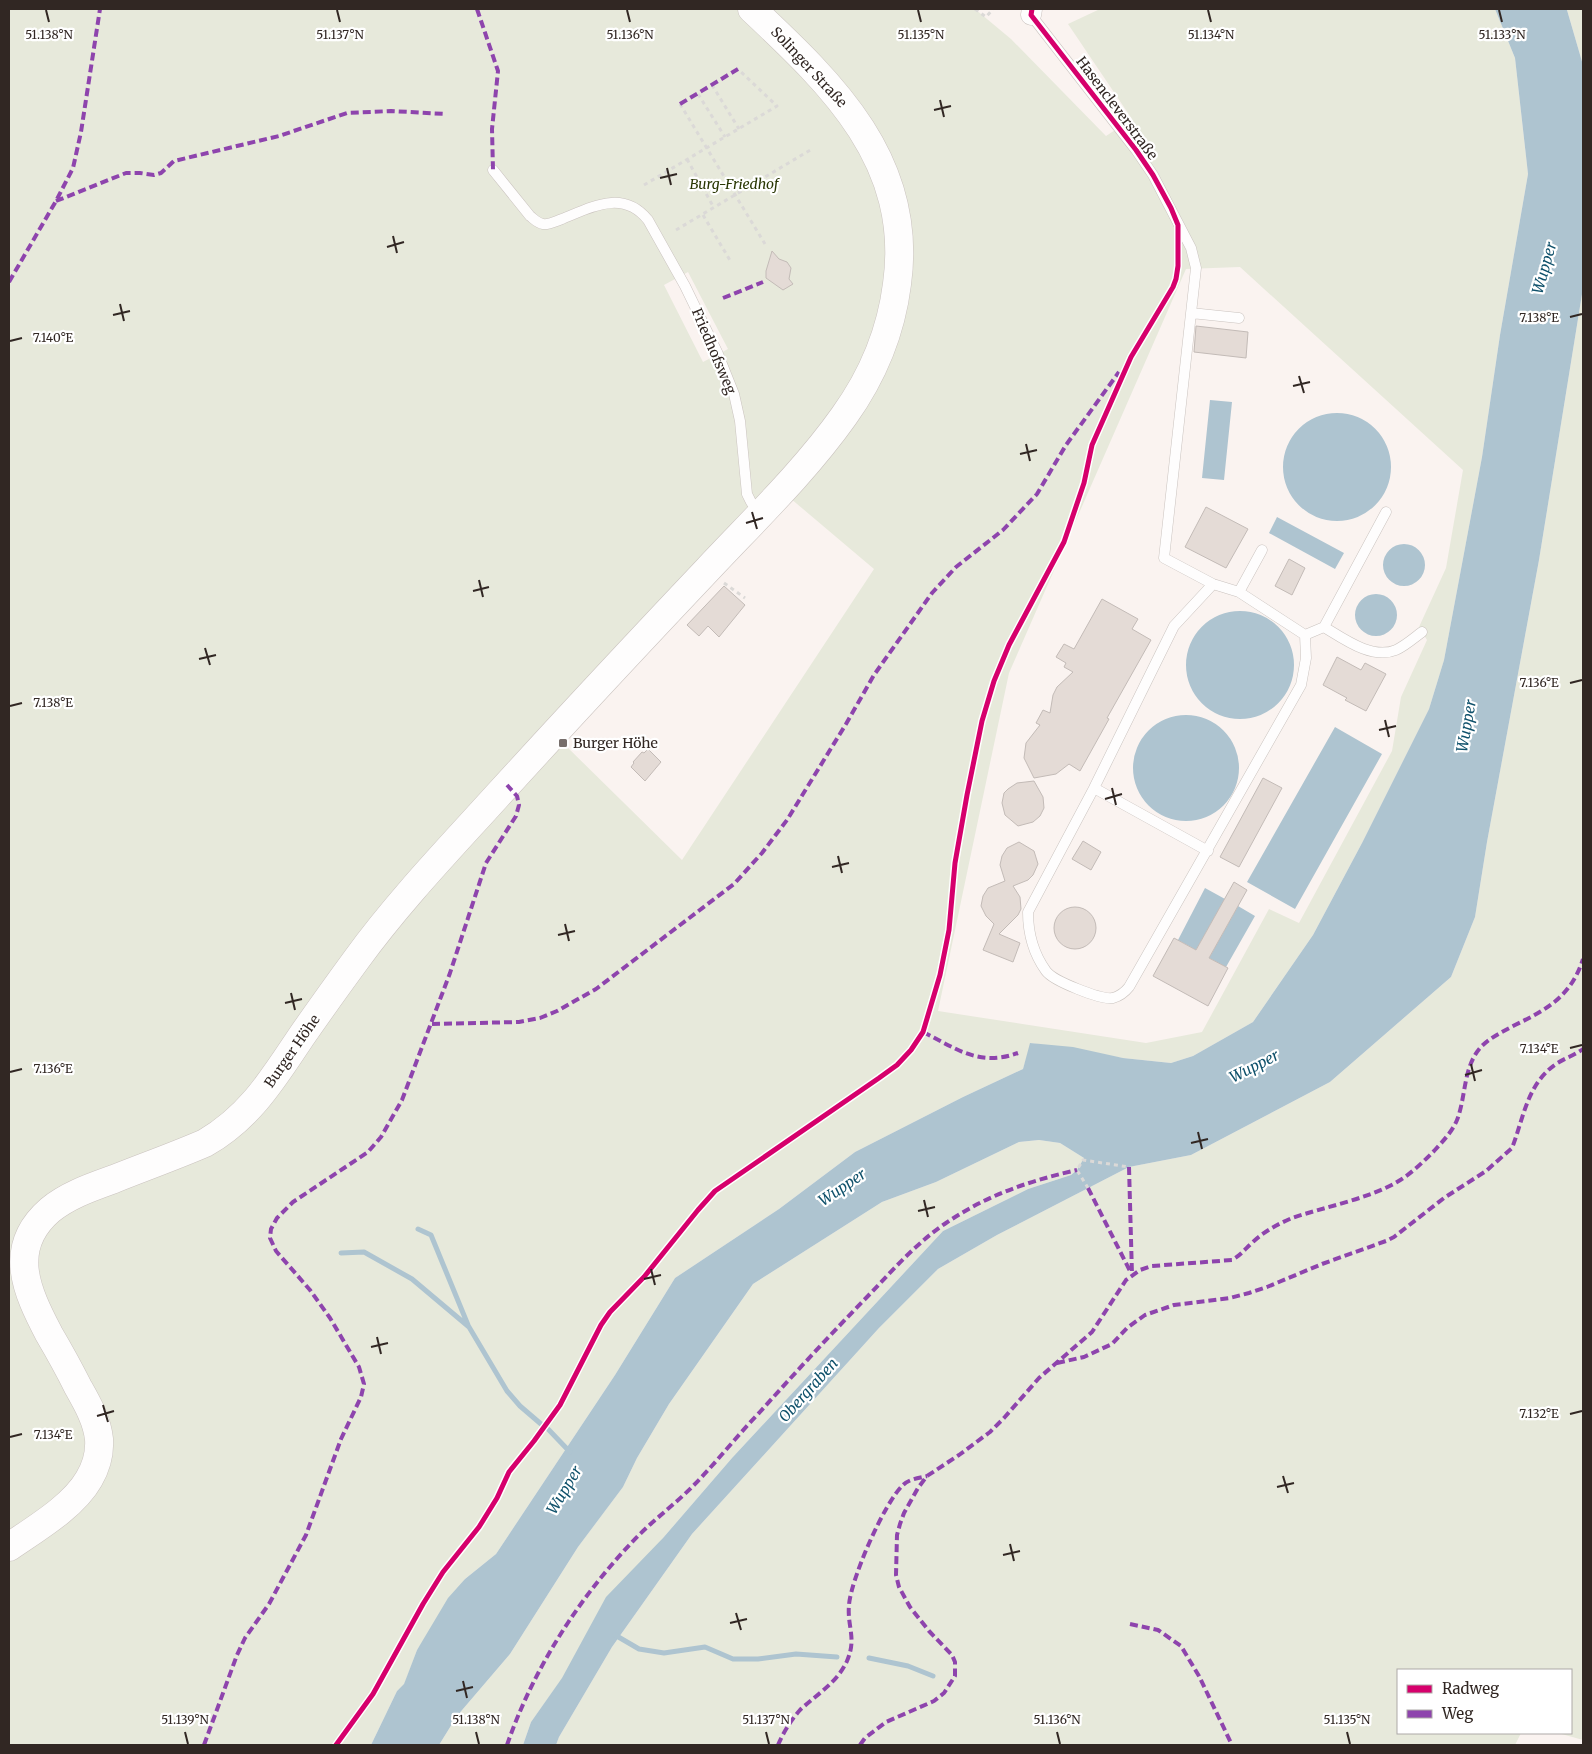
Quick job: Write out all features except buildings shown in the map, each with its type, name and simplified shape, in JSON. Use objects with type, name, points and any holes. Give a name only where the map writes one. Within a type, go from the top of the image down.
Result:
[{"type":"main road","name":"Solinger Straße","points":[[752,9],[811,65],[850,111],[874,148],[888,181],[896,211],[900,265],[890,320],[867,379],[843,418],[830,434]]},
{"type":"main road","name":"Burger Höhe","points":[[9,1547],[72,1500],[88,1480],[98,1455],[99,1439],[86,1400],[37,1310],[26,1282],[25,1254],[38,1224],[50,1210],[66,1199],[205,1143],[222,1133],[244,1115],[271,1082],[364,949],[403,901],[513,779],[760,514],[830,434]]},
{"type":"lane","name":"Hasencleverstraße","points":[[1031,12],[1153,175],[1188,242],[1194,258],[1196,268],[1191,313]]},
{"type":"lane","name":"Friedhofsweg","points":[[493,170],[522,208],[537,222],[542,224],[549,224],[603,204],[617,203],[631,206],[644,214],[680,276],[718,354],[734,394],[740,421],[747,494],[760,514]]},
{"type":"lane","points":[[1239,318],[1191,313],[1164,558],[1213,584],[1239,592],[1305,635]]},
{"type":"lane","points":[[1305,635],[1324,627],[1386,512]]},
{"type":"lane","points":[[1239,592],[1262,550]]},
{"type":"lane","points":[[1213,584],[1174,626],[1094,788],[1028,912],[1028,928],[1033,946],[1045,970],[1052,978],[1103,998],[1114,998],[1130,987],[1301,685],[1306,658],[1305,635]]},
{"type":"lane","points":[[1324,627],[1353,644],[1379,653],[1397,649],[1422,632]]},
{"type":"lane","points":[[1094,788],[1208,850]]},
{"type":"path","points":[[976,9],[986,17],[993,9]]},
{"type":"path","points":[[644,185],[777,106],[738,69]]},
{"type":"path","points":[[712,85],[740,129]]},
{"type":"path","points":[[698,94],[725,137]]},
{"type":"path","points":[[680,104],[734,196],[765,244]]},
{"type":"path","points":[[676,230],[812,149]]},
{"type":"path","points":[[687,160],[714,208]]},
{"type":"path","points":[[703,215],[731,262]]},
{"type":"path","points":[[717,579],[745,598]]},
{"type":"path","points":[[1088,1188],[1077,1170],[1083,1160],[1129,1167]]},
{"type":"green space","name":"Burg-Friedhof","points":[[9,9],[975,9],[1011,39],[1106,136],[1132,119],[1068,24],[1100,9],[1495,9],[1515,58],[1528,174],[1500,335],[1482,457],[1444,660],[1429,709],[1362,843],[1313,935],[1253,1022],[1193,1056],[1171,1063],[1123,1058],[1031,1043],[1023,1069],[855,1152],[779,1209],[675,1278],[615,1375],[496,1554],[465,1579],[417,1650],[404,1685],[397,1691],[371,1745],[9,1745]],"holes":[[[1240,267],[1463,470],[1446,568],[1419,627],[1427,640],[1401,697],[1392,751],[1299,923],[1269,909],[1202,1032],[1146,1043],[938,1011],[1009,673],[1186,269]],[[688,272],[728,349],[703,362],[664,285]],[[790,498],[874,569],[682,860],[563,743]]]},
{"type":"green space","points":[[1583,9],[1583,65],[1567,10]]},
{"type":"green space","points":[[1583,288],[1583,1740],[1562,1734],[1572,1734],[1572,1669],[1397,1669],[1397,1734],[1520,1734],[1515,1745],[556,1745],[612,1647],[692,1534],[879,1328],[938,1269],[997,1235],[1129,1167],[1191,1155],[1330,1082],[1451,977],[1475,917],[1539,560]]},
{"type":"green space","points":[[1039,1140],[1060,1143],[1084,1158],[1077,1170],[1071,1175],[1028,1189],[943,1231],[732,1458],[663,1538],[531,1722],[523,1745],[439,1745],[457,1716],[510,1654],[578,1547],[623,1487],[637,1458],[669,1404],[753,1284],[882,1202],[936,1182],[1019,1142]]},
{"type":"water","points":[[1495,9],[1567,10],[1583,65],[1583,288],[1539,560],[1475,917],[1451,977],[1330,1082],[1191,1155],[1129,1167],[997,1235],[938,1269],[879,1328],[692,1534],[612,1647],[556,1745],[523,1745],[531,1722],[562,1678],[606,1597],[663,1538],[732,1458],[943,1231],[1028,1189],[1071,1175],[1077,1170],[1084,1158],[1060,1143],[1039,1140],[1019,1142],[936,1182],[882,1202],[753,1284],[669,1404],[637,1458],[623,1487],[578,1547],[510,1654],[457,1716],[439,1745],[371,1745],[397,1691],[404,1684],[417,1650],[448,1598],[465,1579],[496,1554],[615,1375],[675,1278],[779,1209],[855,1152],[1023,1069],[1030,1043],[1073,1047],[1123,1058],[1171,1063],[1193,1056],[1253,1022],[1313,935],[1362,843],[1429,709],[1444,660],[1482,457],[1500,335],[1528,174],[1515,58]]},
{"type":"water","points":[[1210,400],[1232,402],[1224,480],[1202,478]]},
{"type":"water","points":[[1337,413],[1358,417],[1375,429],[1387,446],[1391,467],[1387,488],[1375,505],[1358,517],[1337,521],[1316,517],[1299,505],[1287,488],[1283,467],[1287,446],[1299,429],[1316,417]]},
{"type":"water","points":[[1277,517],[1344,553],[1335,569],[1269,533]]},
{"type":"water","points":[[1408,544],[1416,547],[1422,553],[1425,565],[1422,577],[1416,583],[1400,586],[1392,583],[1386,577],[1383,561],[1386,553],[1392,547]]},
{"type":"water","points":[[1380,594],[1388,597],[1394,603],[1397,615],[1394,627],[1388,633],[1372,636],[1364,633],[1358,627],[1355,611],[1358,603],[1364,597]]},
{"type":"water","points":[[1240,611],[1261,616],[1270,620],[1278,627],[1285,635],[1289,644],[1294,665],[1289,686],[1285,695],[1278,703],[1270,710],[1261,714],[1240,719],[1219,714],[1210,710],[1202,703],[1195,695],[1191,686],[1186,665],[1191,644],[1195,635],[1202,627],[1210,620],[1219,616]]},
{"type":"water","points":[[1186,715],[1206,719],[1224,730],[1235,748],[1239,768],[1235,788],[1224,806],[1206,817],[1186,821],[1166,817],[1148,806],[1137,788],[1133,768],[1137,748],[1148,730],[1166,719]]},
{"type":"water","points":[[1335,727],[1382,754],[1295,909],[1247,882]]},
{"type":"water","points":[[1205,888],[1225,899],[1196,950],[1178,940]]},
{"type":"water","points":[[1238,906],[1255,916],[1226,967],[1209,958]]},
{"type":"waterway","points":[[418,1229],[431,1235],[468,1325]]},
{"type":"waterway","points":[[341,1253],[364,1252],[412,1279],[469,1327],[507,1391],[520,1406],[541,1424]]},
{"type":"waterway","points":[[548,1429],[570,1452]]},
{"type":"waterway","points":[[615,1635],[639,1649],[664,1653],[705,1647],[733,1659],[758,1659],[796,1654],[837,1657]]},
{"type":"waterway","points":[[869,1658],[908,1666],[933,1676]]},
{"type":"marked path","points":[[9,282],[73,168],[81,132],[100,9]]},
{"type":"marked path","points":[[477,9],[498,71],[492,129],[493,170]]},
{"type":"marked path","points":[[680,104],[738,69]]},
{"type":"marked path","points":[[56,201],[126,173],[154,175],[161,173],[174,161],[279,136],[347,113],[391,111],[446,114]]},
{"type":"marked path","points":[[723,298],[763,282]]},
{"type":"marked path","points":[[432,1024],[519,1022],[540,1018],[557,1011],[596,989],[734,884],[762,853],[787,820],[874,675],[932,593],[956,567],[1003,530],[1037,494],[1066,445],[1119,372]]},
{"type":"marked path","points":[[204,1745],[245,1638],[269,1604],[306,1535],[341,1439],[361,1397],[364,1384],[359,1367],[330,1318],[310,1290],[276,1251],[270,1238],[271,1229],[277,1218],[293,1202],[368,1152],[381,1137],[402,1100],[450,973],[486,863],[516,816],[519,805],[517,796],[507,785]]},
{"type":"marked path","points":[[860,1745],[865,1738],[886,1722],[934,1701],[944,1693],[955,1676],[955,1662],[952,1655],[929,1631],[910,1607],[899,1587],[896,1575],[897,1535],[900,1524],[918,1488],[927,1476],[990,1432],[1039,1378],[1092,1332],[1126,1280],[1140,1270],[1152,1266],[1232,1260],[1263,1234],[1292,1218],[1373,1193],[1397,1182],[1412,1172],[1434,1151],[1455,1124],[1460,1111],[1470,1064],[1480,1048],[1496,1035],[1538,1013],[1557,1000],[1572,983],[1583,959]]},
{"type":"marked path","points":[[923,1032],[958,1050],[980,1057],[1004,1057],[1018,1053]]},
{"type":"marked path","points":[[1057,1363],[1084,1357],[1112,1344],[1127,1328],[1145,1315],[1174,1305],[1230,1298],[1249,1293],[1394,1237],[1444,1198],[1486,1171],[1512,1148],[1532,1091],[1539,1081],[1556,1064],[1583,1049]]},
{"type":"marked path","points":[[1129,1167],[1132,1275]]},
{"type":"marked path","points":[[507,1745],[518,1716],[545,1660],[561,1633],[598,1582],[639,1535],[701,1478],[750,1422],[904,1258],[935,1231],[977,1204],[1025,1184],[1077,1170]]},
{"type":"marked path","points":[[1088,1188],[1131,1273]]},
{"type":"marked path","points":[[778,1745],[800,1710],[832,1682],[843,1669],[850,1653],[852,1639],[849,1613],[851,1593],[862,1560],[878,1524],[895,1494],[905,1483],[927,1476]]},
{"type":"marked path","points":[[1130,1624],[1158,1630],[1181,1646],[1199,1676],[1232,1745]]},
{"type":"cycle path","points":[[336,1745],[373,1694],[443,1572],[479,1527],[497,1498],[509,1472],[560,1405],[601,1325],[610,1312],[644,1277],[715,1191],[897,1065],[911,1050],[923,1032],[940,975],[949,930],[955,863],[967,795],[982,721],[994,681],[1009,645],[1064,542],[1084,483],[1092,445],[1131,357],[1173,287],[1178,266],[1178,225],[1153,175],[1136,150],[1031,15],[1032,9]]},
{"type":"place","name":"Burger Höhe","points":[[563,743]]},
{"type":"water label","name":"Wupper","points":[[1544,268]]},
{"type":"water label","name":"Wupper","points":[[1466,726]]},
{"type":"water label","name":"Wupper","points":[[1254,1066]]},
{"type":"water label","name":"Wupper","points":[[842,1187]]},
{"type":"water label","name":"Obergraben","points":[[808,1390]]},
{"type":"water label","name":"Wupper","points":[[564,1490]]}]
